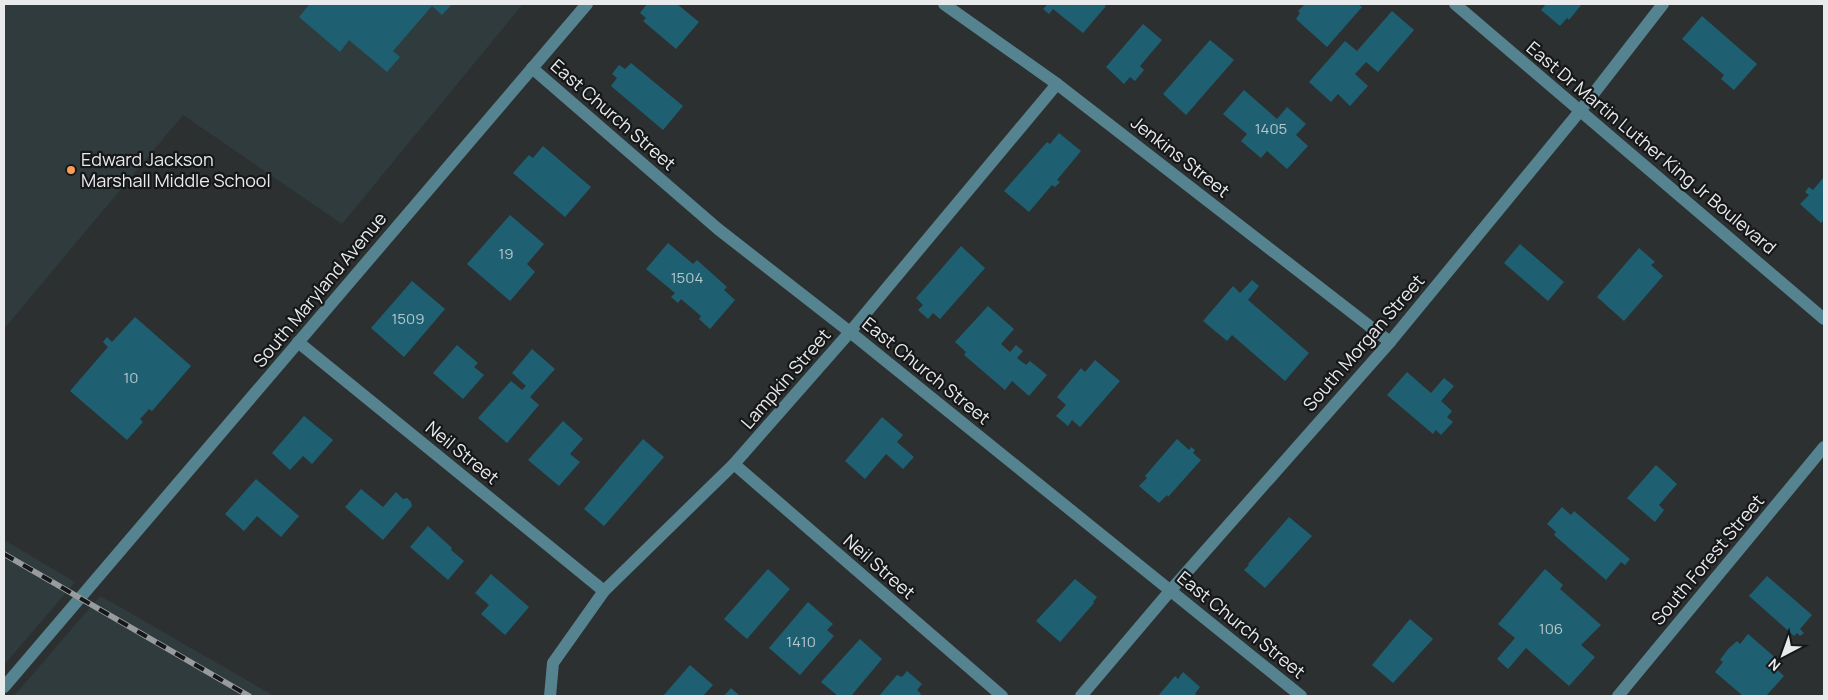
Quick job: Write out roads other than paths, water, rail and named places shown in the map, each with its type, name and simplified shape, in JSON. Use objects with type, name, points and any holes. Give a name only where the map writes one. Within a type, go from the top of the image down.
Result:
[{"type":"street","name":"South Maryland Avenue","points":[[5,684],[586,4]]},
{"type":"street","name":"Jenkins Street","points":[[944,4],[1057,84],[1390,342]]},
{"type":"street","name":"East Dr Martin Luther King Jr Boulevard","points":[[1455,4],[1824,319]]},
{"type":"street","name":"South Morgan Street","points":[[1080,696],[1390,342],[1580,111],[1663,4]]},
{"type":"street","name":"East Church Street","points":[[532,68],[718,229],[850,332],[1301,696]]},
{"type":"street","name":"Lampkin Street","points":[[550,696],[553,663],[604,591],[734,464],[850,332],[1057,84]]},
{"type":"street","name":"Neil Street","points":[[298,342],[604,591]]},
{"type":"street","name":"South Forest Street","points":[[1618,696],[1824,447]]},
{"type":"street","name":"Neil Street","points":[[734,464],[1002,696]]},
{"type":"railway","points":[[4,554],[249,696]]},
{"type":"place","name":"Edward Jackson Marshall Middle School","points":[[71,170]]}]
